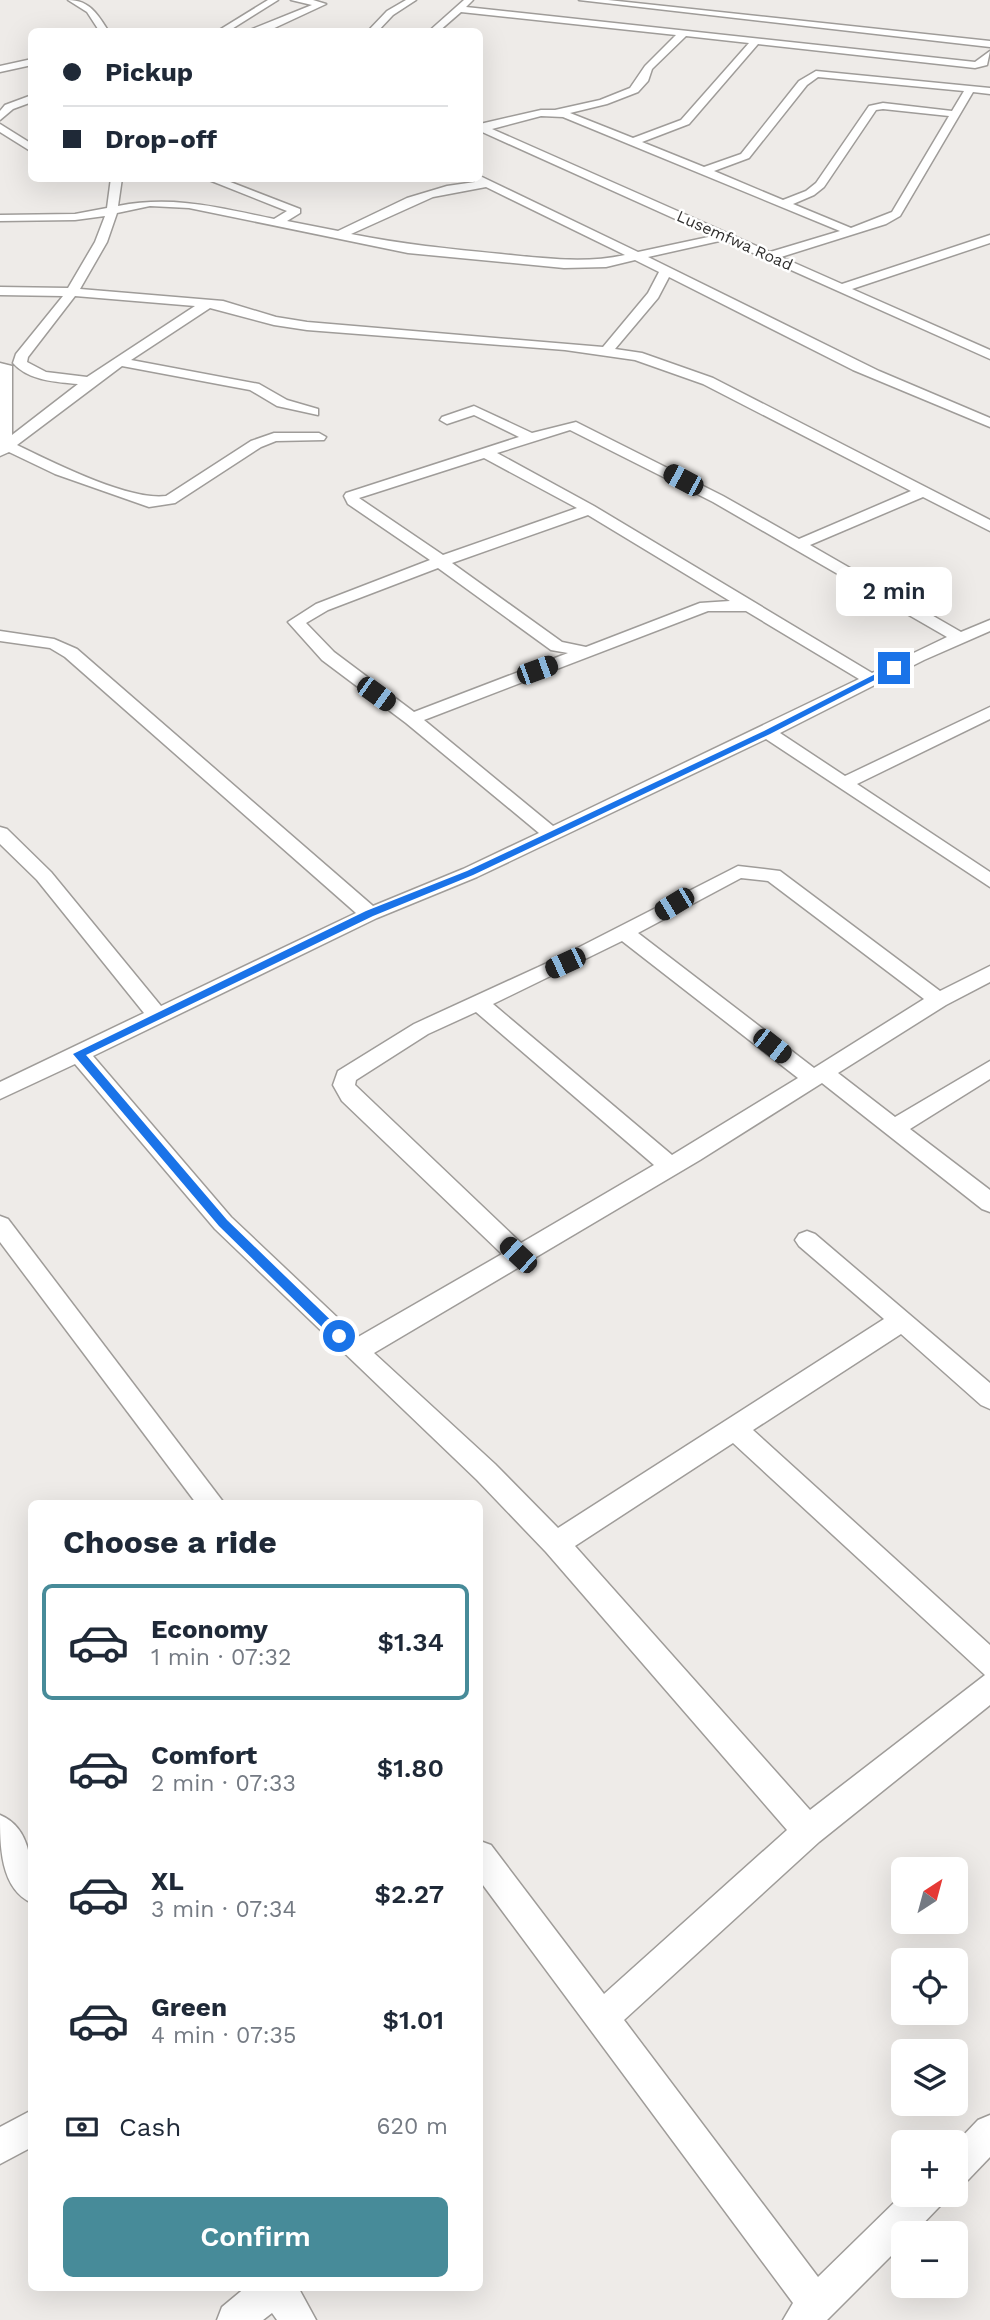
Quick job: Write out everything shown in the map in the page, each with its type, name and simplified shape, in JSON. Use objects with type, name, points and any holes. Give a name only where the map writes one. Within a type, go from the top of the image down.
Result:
[{"type":"street","points":[[72,0],[90,10],[102,28]]},
{"type":"street","points":[[227,28],[274,0]]},
{"type":"street","points":[[267,28],[322,4],[295,0]]},
{"type":"street","points":[[375,28],[390,13],[412,0]]},
{"type":"street","points":[[437,28],[469,0]]},
{"type":"street","points":[[583,0],[990,44]]},
{"type":"street","points":[[691,11],[702,0]]},
{"type":"street","points":[[458,9],[756,41],[886,68],[970,89],[990,91]]},
{"type":"street","points":[[483,127],[603,102],[634,90],[643,80],[648,68],[684,33]]},
{"type":"street","points":[[635,141],[685,122],[756,41]]},
{"type":"street","points":[[705,171],[745,156],[813,74],[975,65],[984,63],[990,54]]},
{"type":"street","points":[[0,69],[28,63]]},
{"type":"street","points":[[771,256],[882,222],[901,209],[970,89]]},
{"type":"street","points":[[1,113],[28,100]]},
{"type":"street","points":[[782,204],[810,193],[820,185],[873,108],[883,106],[954,114]]},
{"type":"street","points":[[556,113],[635,141],[849,231]]},
{"type":"street","points":[[0,127],[28,146]]},
{"type":"street","name":"Lusemfwa Road","points":[[483,128],[990,355]]},
{"type":"street","points":[[3,146],[28,135]]},
{"type":"street","points":[[22,366],[21,357],[72,292],[101,242],[112,211],[116,182]]},
{"type":"street","points":[[220,182],[296,211],[275,223]]},
{"type":"street","points":[[340,235],[386,210],[432,191],[475,182]]},
{"type":"street","points":[[483,182],[823,348],[844,362],[990,423]]},
{"type":"street","points":[[0,218],[75,217],[166,202],[408,249],[564,264],[606,263],[727,236]]},
{"type":"street","points":[[842,288],[990,239]]},
{"type":"street","points":[[608,350],[624,325],[651,303],[665,273]]},
{"type":"street","points":[[0,291],[72,292],[207,304],[307,326],[608,350],[699,377],[990,526]]},
{"type":"street","points":[[4,449],[90,381],[207,304]]},
{"type":"street","points":[[122,362],[254,387],[282,403],[313,412]]},
{"type":"street","points":[[4,449],[7,407],[3,366],[22,366],[43,374],[90,381]]},
{"type":"street","points":[[447,420],[474,410],[529,437]]},
{"type":"street","points":[[559,654],[442,562],[353,501],[351,496],[571,425],[708,493],[960,638]]},
{"type":"street","points":[[4,449],[26,452],[48,466],[149,503],[170,500],[256,444],[274,437],[319,437]]},
{"type":"street","points":[[484,452],[589,509],[870,679]]},
{"type":"street","points":[[798,545],[925,491]]},
{"type":"street","points":[[550,833],[412,719],[328,656],[296,622],[349,596],[589,509]]},
{"type":"street","points":[[412,719],[559,654],[588,652],[706,606],[746,606]]},
{"type":"street","points":[[0,1091],[370,914],[470,873],[767,732],[870,679],[990,625]]},
{"type":"street","points":[[0,636],[54,644],[71,653],[370,914]]},
{"type":"street","points":[[845,783],[990,712]]},
{"type":"street","points":[[767,732],[990,881]]},
{"type":"street","points":[[0,833],[44,876],[157,1015]]},
{"type":"street","points":[[518,1255],[350,1096],[344,1086],[346,1076],[356,1066],[421,1029],[625,933],[720,879],[738,872],[754,871],[773,875],[939,1000]]},
{"type":"street","points":[[625,933],[894,1128],[990,1203]]},
{"type":"street","points":[[356,1351],[670,1166],[939,1000],[990,973]]},
{"type":"street","points":[[479,1004],[670,1166]]},
{"type":"street","points":[[79,1054],[223,1223],[466,1453],[556,1544],[808,1831]]},
{"type":"street","points":[[894,1128],[990,1069]]},
{"type":"street","points":[[3,1233],[209,1500]]},
{"type":"street","points":[[807,1240],[990,1398]]},
{"type":"street","points":[[556,1544],[902,1320]]},
{"type":"street","points":[[734,1428],[990,1664]]},
{"type":"street","points":[[602,2018],[808,1831],[990,1687]]},
{"type":"street","points":[[0,1830],[8,1861],[28,1883]]},
{"type":"street","points":[[483,1860],[602,2018],[808,2312],[915,2207]]},
{"type":"street","points":[[0,2147],[28,2130]]},
{"type":"street","points":[[968,2156],[990,2133]]},
{"type":"street","points":[[236,2320],[270,2291]]},
{"type":"street","points":[[278,2291],[298,2320]]},
{"type":"route","points":[[339,1336],[306,1307],[223,1223],[79,1054],[370,914],[470,873],[767,732],[894,668]]}]
